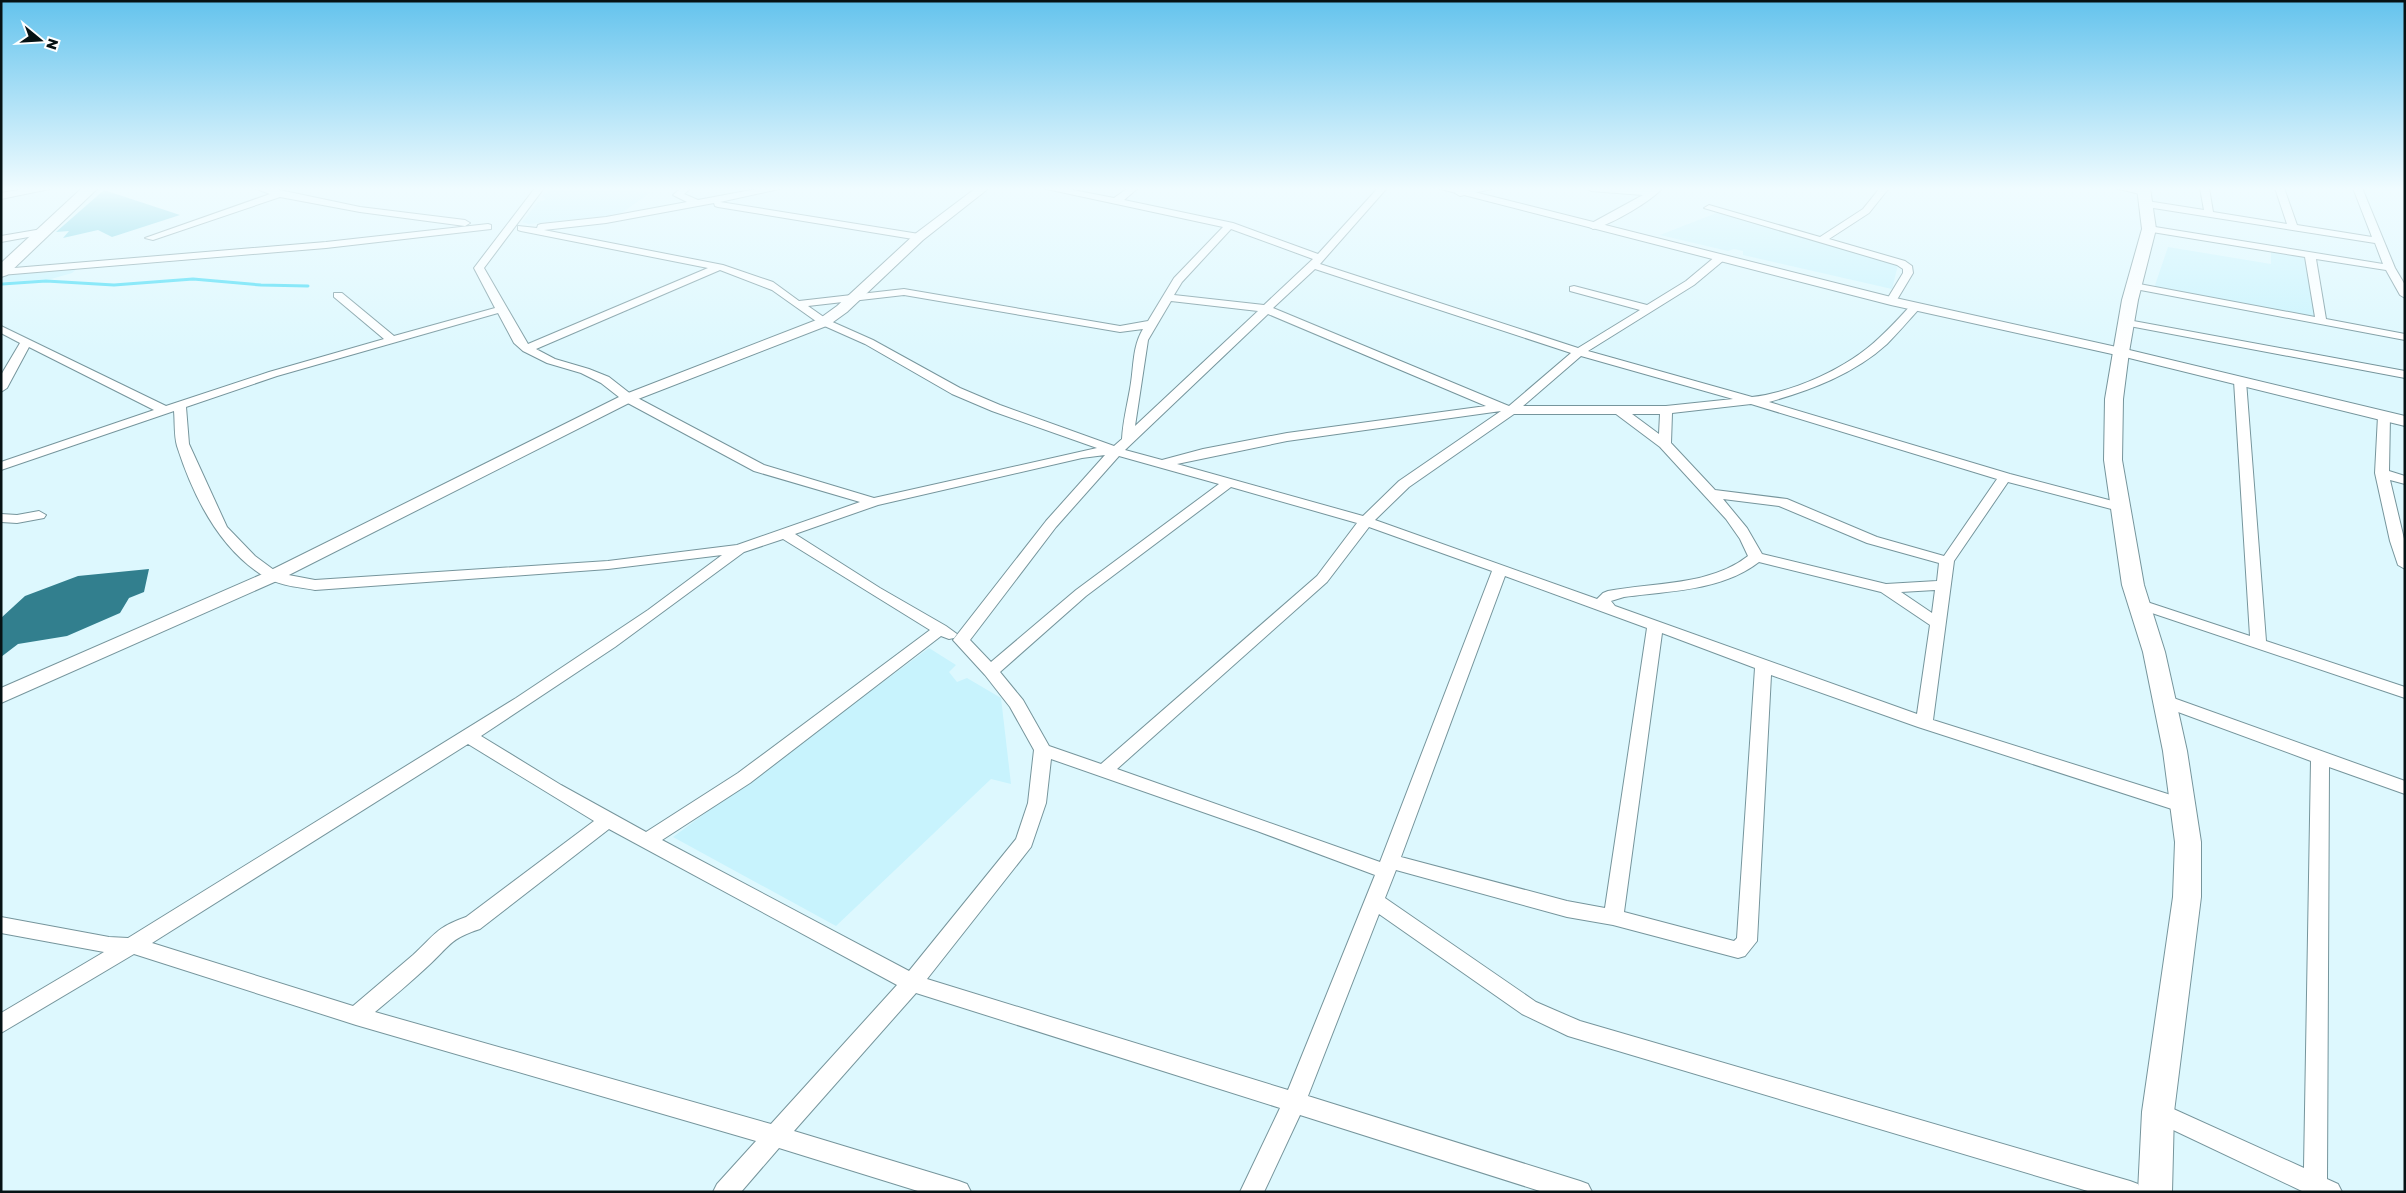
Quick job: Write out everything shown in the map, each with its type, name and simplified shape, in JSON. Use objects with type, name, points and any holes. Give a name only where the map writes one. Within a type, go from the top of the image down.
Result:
[{"type":"main road","points":[[2,272],[30,244]]},
{"type":"main road","points":[[2145,244],[2134,286],[2114,399],[2113,460],[2119,507],[2133,585],[2154,652],[2165,701],[2184,806],[2188,842],[2187,897],[2158,1112],[2155,1192]]},
{"type":"street","points":[[2,272],[338,244]]},
{"type":"street","points":[[499,244],[481,263],[479,268],[514,334],[527,350],[551,361],[586,371],[605,380],[628,398],[759,468],[874,502]]},
{"type":"street","points":[[599,244],[719,267],[749,276],[778,288],[794,303],[824,322],[869,342],[896,359],[973,399],[1116,451],[1366,521],[1610,610],[1677,632],[1764,666],[1924,722],[2184,806]]},
{"type":"street","points":[[1,696],[273,576],[628,398],[824,322],[912,244]]},
{"type":"street","points":[[1128,439],[1130,412],[1136,390],[1142,340],[1178,280],[1213,244]]},
{"type":"street","points":[[1272,244],[1316,262],[1579,352],[1753,401],[2005,477],[2119,507]]},
{"type":"street","points":[[961,640],[1050,524],[1116,451],[1266,310],[1333,244]]},
{"type":"street","points":[[1663,244],[1915,307],[2121,352],[2405,421]]},
{"type":"street","points":[[1834,244],[1901,263],[1908,268],[1908,273],[1891,301]]},
{"type":"street","points":[[2240,244],[2390,268]]},
{"type":"street","points":[[2379,244],[2405,295]]},
{"type":"street","points":[[2310,255],[2321,321]]},
{"type":"street","points":[[1103,772],[1322,578],[1366,521],[1404,484],[1579,352],[1690,282],[1720,258]]},
{"type":"street","points":[[527,350],[719,267]]},
{"type":"street","points":[[2134,286],[2405,337]]},
{"type":"street","points":[[1574,289],[1646,308]]},
{"type":"street","points":[[798,304],[904,292],[1120,329],[1142,340]]},
{"type":"street","points":[[338,295],[392,340]]},
{"type":"street","points":[[1167,297],[1266,310],[1384,356],[1505,408]]},
{"type":"street","points":[[1161,464],[1227,448],[1505,408],[1666,410],[1766,399],[1811,385],[1842,370],[1882,342],[1915,307]]},
{"type":"street","points":[[1,466],[273,374],[502,309]]},
{"type":"street","points":[[2128,323],[2405,375]]},
{"type":"street","points":[[1120,329],[1152,324]]},
{"type":"street","points":[[1,328],[162,410]]},
{"type":"street","points":[[1,388],[11,366],[27,341]]},
{"type":"street","points":[[2240,381],[2258,644]]},
{"type":"street","points":[[180,404],[183,444],[205,497],[222,529],[250,559],[273,576],[292,582],[315,585],[608,565],[739,549],[874,502],[1082,454],[1116,451]]},
{"type":"street","points":[[1618,409],[1665,444],[1740,526],[1750,542],[1756,557]]},
{"type":"street","points":[[1665,444],[1666,410]]},
{"type":"street","points":[[2384,416],[2382,474],[2401,542],[2405,565]]},
{"type":"street","points":[[2382,474],[2405,480]]},
{"type":"street","points":[[1924,722],[1947,561],[2005,477]]},
{"type":"street","points":[[990,671],[1081,593],[1229,483]]},
{"type":"street","points":[[1711,494],[1782,502],[1872,540],[1947,561]]},
{"type":"street","points":[[1,518],[17,519],[39,515]]},
{"type":"street","points":[[725,1192],[912,983],[1024,842],[1037,804],[1043,750],[1017,704],[961,640],[785,534]]},
{"type":"street","points":[[1,1024],[134,946],[469,736],[643,620],[739,549]]},
{"type":"street","points":[[1756,557],[1886,589],[1944,585]]},
{"type":"street","points":[[1610,610],[1603,601],[1608,596],[1677,586],[1716,577],[1747,566],[1756,557]]},
{"type":"street","points":[[1252,1192],[1294,1102],[1374,900],[1500,569]]},
{"type":"street","points":[[1886,589],[1937,623]]},
{"type":"street","points":[[2139,604],[2405,693]]},
{"type":"street","points":[[1613,917],[1655,626]]},
{"type":"street","points":[[648,841],[744,778],[941,629]]},
{"type":"street","points":[[1043,750],[1263,826],[1387,866],[1567,909],[1613,917],[1738,950],[1747,941],[1764,666]]},
{"type":"street","points":[[2165,701],[2405,788]]},
{"type":"street","points":[[469,736],[555,790],[608,820],[912,983],[1580,1192]]},
{"type":"street","points":[[2158,1112],[2323,1188],[2320,757]]},
{"type":"street","points":[[356,1016],[422,959],[442,937],[456,929],[473,923],[608,820]]},
{"type":"street","points":[[1374,900],[1529,1008],[1576,1029],[2130,1192]]},
{"type":"street","points":[[1,925],[109,945],[134,946],[356,1016],[775,1136],[959,1192]]},
{"type":"shaded area","points":[[1697,244],[1826,244],[1898,265],[1892,289],[1743,255],[1743,251],[1734,249],[1728,251]]},
{"type":"shaded area","points":[[2168,247],[2271,264],[2271,252],[2305,257],[2315,317],[2154,288]]},
{"type":"shaded area","points":[[79,267],[72,273],[51,279],[1,282],[1,278],[7,273]]},
{"type":"shaded area","points":[[929,648],[956,665],[949,672],[957,682],[967,678],[1001,698],[1011,784],[991,779],[836,926],[673,837]]},
{"type":"building","points":[[149,569],[144,592],[129,598],[120,613],[67,636],[18,644],[1,657],[1,618],[25,596],[78,576]]},
{"type":"waterway","points":[[2,284],[46,281],[114,285],[193,279],[261,285],[308,286]]}]
